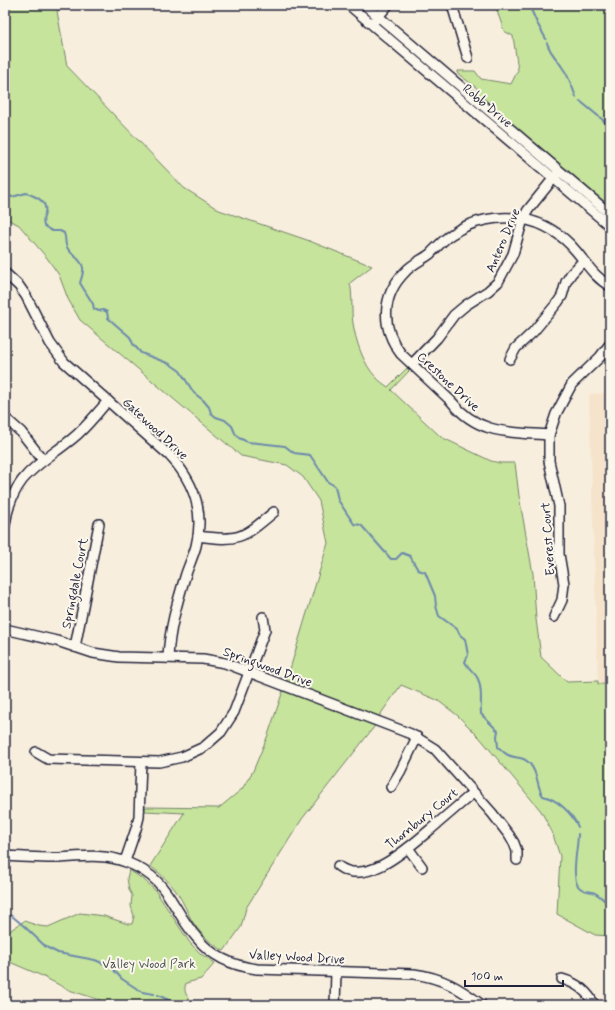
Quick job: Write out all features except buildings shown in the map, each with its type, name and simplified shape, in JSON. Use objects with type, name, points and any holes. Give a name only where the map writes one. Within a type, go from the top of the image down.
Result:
[{"type":"street","name":"Robb Drive","points":[[349,5],[610,226]]},
{"type":"street","name":"Robb Drive","points":[[365,5],[610,214]]},
{"type":"street","points":[[372,24],[388,5]]},
{"type":"street","points":[[452,5],[468,58]]},
{"type":"street","name":"Antero Drive","points":[[412,364],[437,338],[454,315],[466,305],[488,291],[498,282],[513,254],[523,219],[528,210],[560,170]]},
{"type":"street","name":"Crestone Drive","points":[[550,435],[498,431],[479,425],[458,409],[401,354],[395,346],[389,335],[387,326],[387,305],[401,276],[411,266],[429,255],[452,234],[461,228],[482,220],[495,218],[523,219],[536,223],[558,234],[568,242],[598,278],[610,286]]},
{"type":"street","points":[[510,360],[516,348],[533,332],[558,302],[562,296],[566,282],[583,261]]},
{"type":"street","name":"Gatewood Drive","points":[[5,273],[19,286],[26,296],[56,354],[170,456],[187,477],[197,500],[199,518],[196,548],[185,576],[169,638],[168,658]]},
{"type":"street","name":"Everest Court","points":[[554,617],[562,600],[564,584],[558,554],[559,506],[549,461],[550,435],[556,414],[572,384],[610,344]]},
{"type":"street","points":[[5,525],[6,512],[19,484],[26,475],[80,432],[108,401]]},
{"type":"street","points":[[5,418],[21,432],[43,460]]},
{"type":"street","points":[[198,536],[219,539],[238,537],[254,528],[274,512]]},
{"type":"street","name":"Springdale Court","points":[[75,647],[98,524]]},
{"type":"street","points":[[36,752],[48,759],[141,762],[159,762],[193,753],[212,740],[228,723],[234,712],[265,630],[263,617]]},
{"type":"street","name":"Springwood Drive","points":[[5,629],[106,656],[119,658],[203,659],[214,661],[250,673],[417,737],[441,755]]},
{"type":"street","points":[[391,787],[417,737]]},
{"type":"street","name":"Thornbury Court","points":[[338,866],[351,873],[365,871],[382,865],[398,856],[473,793],[441,755]]},
{"type":"street","points":[[125,861],[139,817],[141,762]]},
{"type":"street","points":[[473,793],[509,835],[517,851],[517,860]]},
{"type":"street","points":[[408,848],[422,867]]},
{"type":"street","name":"Valley Wood Drive","points":[[5,856],[56,858],[103,856],[125,861],[143,870],[162,885],[197,938],[215,954],[235,965],[257,969],[414,974],[427,976],[450,984],[482,1005]]},
{"type":"street","points":[[335,1005],[336,972]]},
{"type":"street","points":[[562,978],[576,984],[589,996],[594,1005]]},
{"type":"shaded area","points":[[610,393],[610,717],[609,684],[598,684],[589,394]]},
{"type":"green space","points":[[5,5],[70,5],[57,11],[67,66],[184,188],[219,210],[307,240],[372,266],[350,283],[354,329],[361,352],[372,372],[388,387],[407,368],[409,371],[391,390],[441,437],[491,461],[500,463],[515,463],[519,496],[533,574],[536,619],[541,657],[567,682],[598,681],[598,684],[609,684],[610,936],[595,935],[557,914],[560,856],[552,832],[541,811],[480,738],[457,715],[437,700],[401,685],[380,715],[374,727],[302,819],[246,908],[241,927],[224,951],[214,945],[201,933],[194,924],[182,900],[175,890],[166,879],[150,866],[184,813],[145,811],[145,807],[219,808],[242,789],[253,771],[268,735],[287,679],[328,543],[319,501],[303,477],[287,465],[241,456],[80,320],[68,299],[59,275],[47,258],[19,225],[5,218]]},
{"type":"green space","points":[[495,5],[610,5],[610,206],[476,93],[478,89],[457,73],[458,71],[475,71],[481,79],[511,84],[518,70],[513,36],[504,31]]},
{"type":"green space","name":"Valley Wood Park","points":[[129,870],[143,879],[155,890],[190,943],[201,954],[215,963],[201,979],[186,983],[186,993],[196,1005],[106,1005],[100,1000],[69,990],[40,975],[5,960],[5,934],[24,921],[39,926],[48,927],[80,913],[104,916],[132,924],[134,916],[131,906],[132,895],[129,890],[127,878]]},
{"type":"waterway","points":[[529,5],[546,39]]},
{"type":"waterway","points":[[547,43],[552,53],[567,74],[576,97]]},
{"type":"waterway","points":[[580,101],[603,120],[610,128]]},
{"type":"waterway","points":[[5,194],[12,197],[26,193],[37,197],[43,202],[45,205],[43,220],[44,226],[52,231],[60,231],[64,233],[68,248],[82,265],[83,271],[80,283],[93,304],[94,309],[107,312],[108,318],[130,337],[133,344],[141,353],[170,364],[180,371],[194,393],[209,407],[211,413],[216,417],[225,420],[232,426],[239,438],[248,442],[285,446],[294,453],[310,455],[328,482],[335,486],[338,500],[354,524],[361,525],[391,559],[396,559],[402,553],[410,556],[418,570],[425,572],[435,596],[439,616],[457,629],[460,635],[465,639],[468,655],[465,662],[480,683],[481,714],[498,731],[498,747],[508,755],[528,761],[535,772],[539,788],[543,796],[554,800],[564,808],[576,822],[578,827]]},
{"type":"waterway","points":[[578,834],[575,869],[576,881],[581,889],[595,893],[605,901],[610,918]]},
{"type":"waterway","points":[[5,915],[12,916],[46,947],[58,953],[95,960],[111,967],[122,979],[142,992],[154,994]]},
{"type":"waterway","points":[[158,995],[179,1005]]}]
